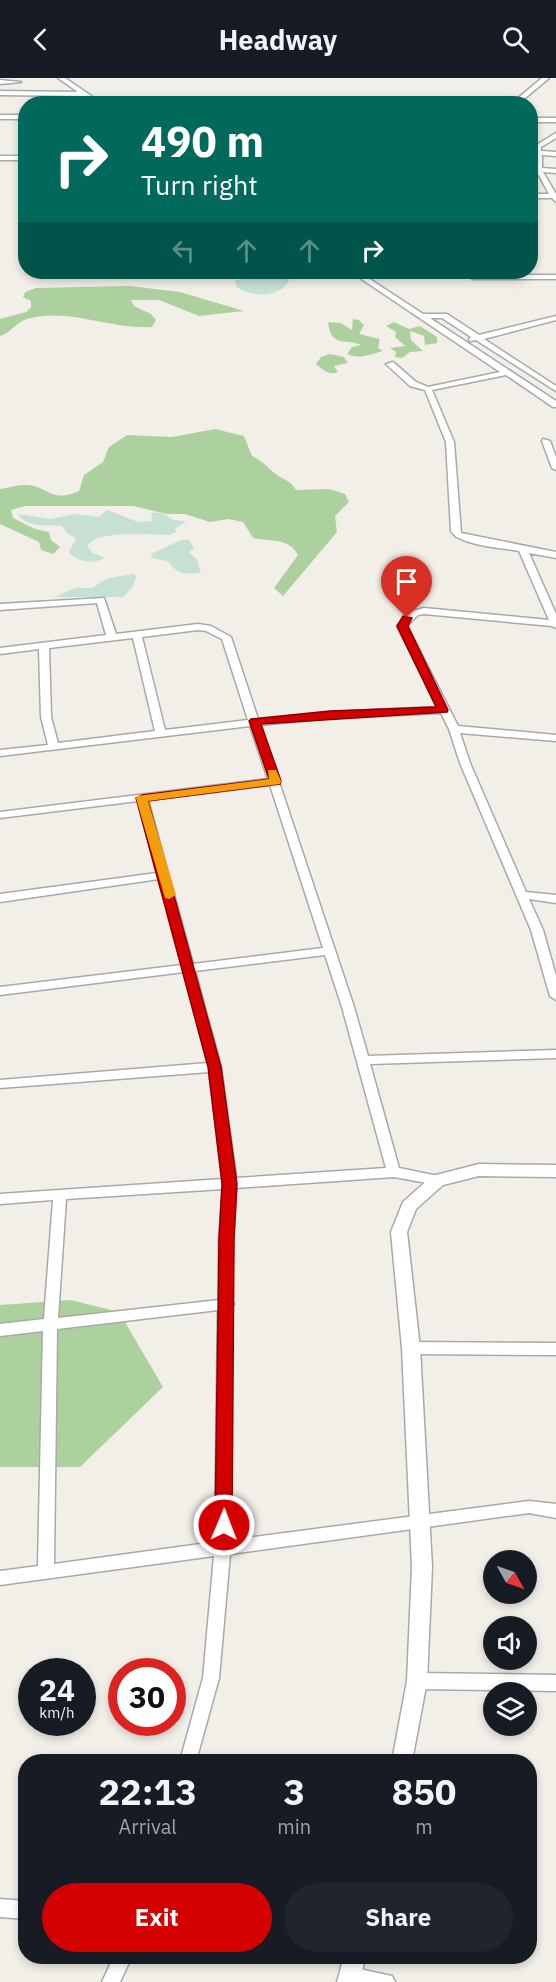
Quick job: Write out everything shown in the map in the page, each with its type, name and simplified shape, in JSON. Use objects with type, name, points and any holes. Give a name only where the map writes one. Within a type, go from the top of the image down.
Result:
[{"type":"street","points":[[61,78],[87,96]]},
{"type":"street","points":[[524,96],[546,78]]},
{"type":"street","points":[[0,82],[18,82]]},
{"type":"street","points":[[0,93],[84,94]]},
{"type":"street","points":[[0,117],[18,117]]},
{"type":"street","points":[[538,120],[556,120]]},
{"type":"street","points":[[556,135],[539,143],[538,153],[556,154]]},
{"type":"street","points":[[0,158],[18,158]]},
{"type":"street","points":[[538,166],[556,171]]},
{"type":"street","points":[[538,169],[555,195]]},
{"type":"street","points":[[538,196],[555,195]]},
{"type":"street","points":[[538,277],[556,277]]},
{"type":"street","points":[[365,279],[556,405]]},
{"type":"street","points":[[424,316],[442,314],[556,389]]},
{"type":"street","points":[[461,342],[556,318]]},
{"type":"street","points":[[448,333],[466,329]]},
{"type":"street","points":[[390,364],[413,384],[428,388],[505,373]]},
{"type":"street","points":[[428,388],[450,442],[457,535],[556,555]]},
{"type":"street","points":[[546,441],[556,468]]},
{"type":"street","points":[[522,547],[555,624],[424,611],[415,612],[402,626],[454,729],[465,763],[537,930],[556,996]]},
{"type":"street","points":[[0,607],[101,600],[112,638]]},
{"type":"street","points":[[0,651],[198,627],[208,628],[226,637],[275,781],[363,1060],[394,1172]]},
{"type":"street","points":[[137,635],[161,734]]},
{"type":"street","points":[[44,646],[46,717],[54,747]]},
{"type":"street","points":[[0,753],[255,721],[330,714],[443,710]]},
{"type":"street","points":[[454,729],[556,738]]},
{"type":"street","points":[[0,815],[275,781]]},
{"type":"street","points":[[142,798],[214,1067],[230,1184],[226,1239],[223,1547],[211,1678],[190,1754]]},
{"type":"street","points":[[0,898],[164,875]]},
{"type":"street","points":[[521,895],[556,899]]},
{"type":"street","points":[[0,991],[328,951]]},
{"type":"street","points":[[363,1060],[556,1054]]},
{"type":"street","points":[[0,1084],[214,1067]]},
{"type":"street","points":[[0,1199],[394,1172],[438,1180],[479,1170],[556,1171]]},
{"type":"street","points":[[403,1754],[417,1680],[423,1568],[411,1348],[399,1232],[409,1206],[438,1180]]},
{"type":"street","points":[[46,1573],[50,1326],[60,1195]]},
{"type":"street","points":[[0,1330],[227,1304]]},
{"type":"street","points":[[411,1348],[556,1349]]},
{"type":"street","points":[[0,1578],[529,1507],[556,1511]]},
{"type":"street","points":[[417,1680],[556,1683]]},
{"type":"street","points":[[0,1908],[18,1909]]},
{"type":"street","points":[[111,1982],[119,1964]]},
{"type":"street","points":[[351,1971],[386,1982]]},
{"type":"green space","points":[[290,279],[280,290],[266,294],[243,291],[237,287],[235,281]]},
{"type":"green space","points":[[130,286],[180,292],[244,311],[199,316],[159,300],[131,300],[134,306],[151,314],[156,320],[152,327],[121,325],[74,317],[42,316],[23,320],[0,336],[0,319],[26,312],[31,307],[31,301],[23,297],[25,292],[36,288]]},
{"type":"green space","points":[[353,319],[359,320],[364,325],[359,334],[380,339],[378,348],[383,351],[361,356],[347,354],[352,347],[361,345],[335,339],[328,322],[341,323],[352,330]]},
{"type":"green space","points":[[394,322],[409,329],[420,326],[437,337],[437,343],[425,345],[424,336],[410,331],[411,340],[423,351],[410,352],[402,358],[395,357],[396,352],[390,348],[405,346],[395,337],[396,332],[386,326]]},
{"type":"green space","points":[[330,354],[344,357],[348,363],[334,366],[338,372],[327,372],[316,364],[321,357]]},
{"type":"green space","points":[[215,429],[244,436],[252,456],[290,482],[296,490],[329,489],[345,494],[349,502],[335,516],[337,532],[283,596],[274,588],[298,555],[290,545],[253,538],[243,522],[229,519],[210,522],[185,514],[167,514],[133,506],[25,506],[11,510],[13,518],[35,529],[49,532],[51,540],[60,547],[53,554],[41,550],[39,542],[0,524],[0,489],[21,485],[38,487],[55,495],[69,494],[79,491],[84,475],[103,462],[109,447],[127,435],[172,437]]},
{"type":"green space","points":[[107,510],[138,522],[153,521],[151,513],[157,513],[186,522],[175,528],[176,532],[170,535],[125,534],[102,537],[87,546],[93,553],[105,558],[91,562],[81,560],[69,552],[76,539],[62,526],[32,524],[26,522],[18,514],[50,519],[76,514],[99,517]]},
{"type":"green space","points":[[181,540],[189,540],[194,548],[189,552],[197,560],[201,572],[192,574],[182,572],[168,561],[152,558],[151,554]]},
{"type":"green space","points":[[134,574],[137,577],[131,589],[123,597],[55,597],[75,588],[92,588],[108,578]]},
{"type":"green space","points":[[71,1300],[119,1312],[163,1387],[80,1467],[0,1467],[0,1305]]},
{"type":"slow traffic","points":[[169,895],[142,798],[275,781],[272,772]]},
{"type":"route","points":[[224,1525],[226,1239],[230,1184],[214,1067],[142,798],[275,781],[255,721],[330,714],[443,710],[402,626],[407,618]]}]
